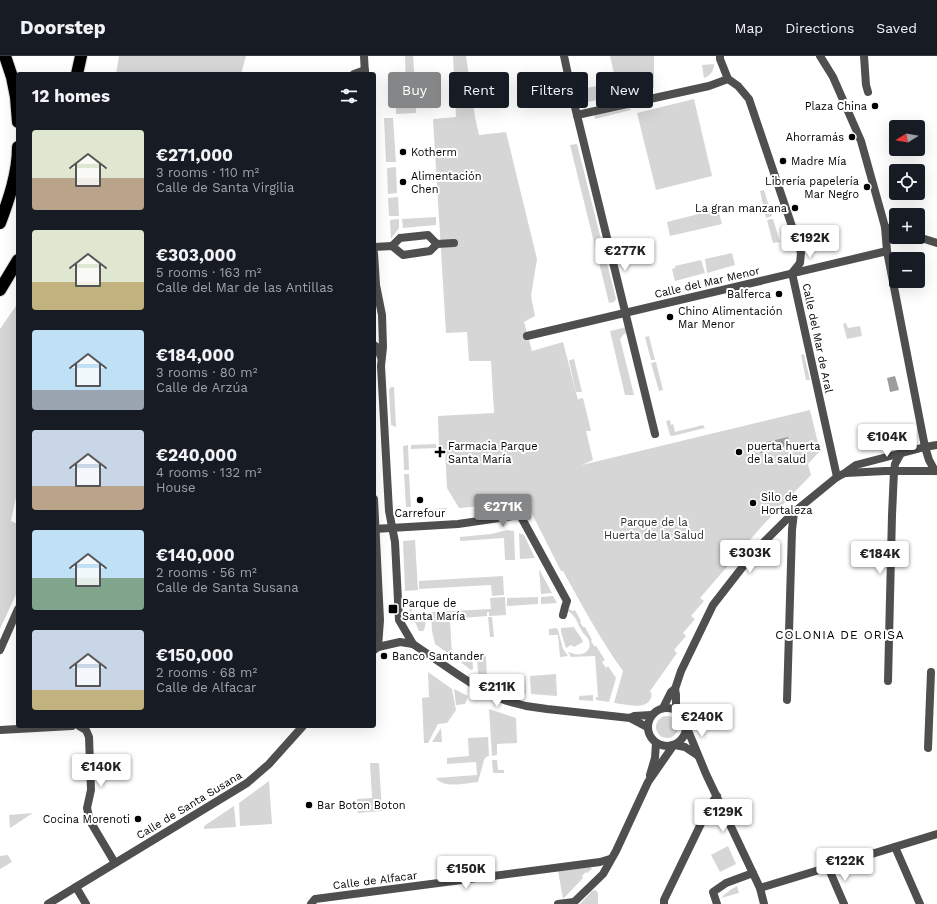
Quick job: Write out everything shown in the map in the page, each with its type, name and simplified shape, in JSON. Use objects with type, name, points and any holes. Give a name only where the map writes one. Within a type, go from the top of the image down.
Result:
[{"type":"highway","points":[[5,56],[12,77],[16,97]]},
{"type":"highway","points":[[76,56],[76,72]]},
{"type":"highway","points":[[77,72],[81,56]]},
{"type":"highway","points":[[0,223],[9,200],[16,168]]},
{"type":"highway","points":[[0,290],[16,263]]},
{"type":"street","points":[[364,56],[365,72]]},
{"type":"street","points":[[564,56],[655,434]]},
{"type":"street","name":"Calle del Mar de Aral","points":[[720,56],[728,79],[738,86],[749,99],[800,253],[800,263],[792,273],[841,475]]},
{"type":"street","points":[[820,56],[833,77],[861,141],[885,227],[887,251],[925,447],[929,460],[936,471]]},
{"type":"street","points":[[864,56],[866,85],[868,92]]},
{"type":"street","points":[[577,115],[709,86],[728,79]]},
{"type":"street","points":[[885,227],[889,228]]},
{"type":"street","points":[[376,247],[392,246],[400,238],[428,235],[437,244]]},
{"type":"street","points":[[925,239],[937,243]]},
{"type":"street","points":[[392,246],[403,255],[430,252],[437,244],[454,242]]},
{"type":"street","name":"Calle del Mar Menor","points":[[527,336],[887,251]]},
{"type":"street","points":[[376,285],[382,315],[382,358],[389,512],[395,542],[399,620],[413,644],[483,691],[507,701],[540,708],[630,718],[647,727]]},
{"type":"street","points":[[376,346],[382,358]]},
{"type":"street","points":[[676,710],[675,689],[681,671],[713,605],[755,551],[794,512],[856,465],[937,445]]},
{"type":"street","points":[[888,681],[894,471],[895,464],[901,453]]},
{"type":"street","points":[[841,475],[871,471],[936,471]]},
{"type":"street","points":[[787,700],[792,530],[794,512]]},
{"type":"street","points":[[376,529],[458,524],[520,515],[567,601],[564,607],[563,615]]},
{"type":"street","points":[[376,547],[380,620],[376,648],[400,642],[413,644]]},
{"type":"street","points":[[0,650],[16,614]]},
{"type":"street","points":[[928,748],[931,672]]},
{"type":"street","points":[[663,708],[671,692],[675,689]]},
{"type":"street","points":[[698,756],[685,747],[674,745],[661,746],[652,739],[648,733],[647,727],[648,720],[656,710],[670,707],[682,714],[698,756],[760,888],[764,904]]},
{"type":"street","points":[[929,716],[937,710]]},
{"type":"street","points":[[630,718],[634,716],[652,715]]},
{"type":"street","points":[[0,730],[36,728]]},
{"type":"street","points":[[82,728],[86,730],[89,737],[91,790],[86,808],[90,821],[115,863]]},
{"type":"street","name":"Calle de Santa Susana","points":[[48,904],[247,783],[269,764],[301,728]]},
{"type":"street","points":[[648,782],[674,745],[681,741],[687,728]]},
{"type":"street","points":[[558,904],[573,903],[603,874],[616,851],[648,782],[655,758],[656,743]]},
{"type":"street","points":[[664,904],[664,900],[710,805],[717,796]]},
{"type":"street","points":[[760,888],[937,834]]},
{"type":"street","points":[[895,847],[920,904]]},
{"type":"street","name":"Calle de Alfacar","points":[[311,904],[315,899],[610,860]]},
{"type":"street","points":[[828,868],[844,904]]},
{"type":"street","points":[[717,904],[714,892],[726,883],[753,873]]},
{"type":"street","points":[[76,887],[86,904]]},
{"type":"green space","points":[[119,56],[246,56],[242,72],[116,72]]},
{"type":"green space","points":[[405,56],[413,56],[414,72],[406,72]]},
{"type":"green space","points":[[453,56],[466,56],[468,72],[454,72]]},
{"type":"green space","points":[[610,56],[654,56],[654,88],[653,72],[614,72]]},
{"type":"green space","points":[[714,64],[711,73],[704,78],[702,65]]},
{"type":"green space","points":[[596,86],[596,100],[588,102],[588,88]]},
{"type":"green space","points":[[694,99],[712,176],[656,190],[637,113]]},
{"type":"green space","points":[[396,108],[416,108],[416,113],[396,114]]},
{"type":"green space","name":"Parque de la Huerta de la Salud","points":[[456,108],[474,108],[479,135],[506,132],[537,259],[531,296],[535,316],[524,322],[532,351],[563,342],[578,400],[583,398],[591,431],[586,431],[593,460],[582,465],[810,410],[820,451],[808,464],[811,475],[762,526],[700,598],[704,601],[691,616],[695,619],[683,633],[686,636],[674,650],[677,653],[650,691],[652,695],[650,700],[643,705],[634,706],[614,703],[623,671],[584,609],[563,571],[561,571],[524,498],[493,505],[459,508],[447,488],[445,450],[439,450],[438,416],[494,413],[491,361],[469,361],[467,332],[446,333],[433,119],[456,117]]},
{"type":"green space","points":[[622,108],[630,108],[631,110],[595,119],[594,115]]},
{"type":"green space","points":[[384,118],[393,118],[396,162],[386,162]]},
{"type":"green space","points":[[577,144],[616,299],[614,302],[609,303],[570,145]]},
{"type":"green space","points":[[396,167],[397,193],[388,194],[387,168]]},
{"type":"green space","points":[[764,190],[772,216],[766,218],[760,191]]},
{"type":"green space","points":[[398,197],[399,216],[389,216],[388,198]]},
{"type":"green space","points":[[718,209],[722,224],[670,236],[667,222]]},
{"type":"green space","points":[[436,217],[436,225],[403,228],[402,219]]},
{"type":"green space","points":[[399,219],[399,228],[391,239],[390,220]]},
{"type":"green space","points":[[773,219],[780,242],[773,243],[767,220]]},
{"type":"green space","points":[[732,253],[735,265],[707,273],[705,259]]},
{"type":"green space","points":[[701,260],[705,273],[675,281],[672,269],[675,268],[675,266]]},
{"type":"green space","points":[[16,306],[16,497],[11,521],[16,523],[16,594],[0,629],[0,329]]},
{"type":"green space","points":[[846,323],[848,328],[860,326],[862,336],[847,339],[843,324]]},
{"type":"green space","points":[[627,327],[628,333],[624,334],[620,339],[634,395],[625,395],[610,331]]},
{"type":"green space","points":[[649,336],[655,360],[651,360],[645,337]]},
{"type":"green space","points":[[804,354],[810,380],[806,380],[801,355]]},
{"type":"green space","points":[[574,359],[582,392],[576,392],[569,361]]},
{"type":"green space","points":[[656,362],[663,390],[659,391],[651,363]]},
{"type":"green space","points":[[391,387],[394,387],[396,427],[391,425],[389,390]]},
{"type":"green space","points":[[670,420],[671,425],[673,424],[675,432],[703,425],[705,428],[672,436],[670,435],[666,421]]},
{"type":"green space","points":[[436,444],[436,448],[411,449],[411,445]]},
{"type":"green space","points":[[408,445],[409,470],[404,470],[403,446]]},
{"type":"green space","points":[[404,474],[409,474],[411,507],[406,507]]},
{"type":"green space","points":[[447,508],[447,511],[416,513],[416,510]]},
{"type":"green space","points":[[507,530],[514,531],[515,560],[505,560],[504,538],[460,541],[460,537],[491,534]]},
{"type":"green space","points":[[519,533],[524,535],[535,558],[520,559]]},
{"type":"green space","points":[[415,540],[418,590],[405,591],[403,541]]},
{"type":"green space","points":[[539,569],[552,593],[541,594]]},
{"type":"green space","points":[[503,576],[504,595],[492,596],[491,585],[419,589],[419,581]]},
{"type":"green space","points":[[553,596],[557,603],[541,604],[541,597]]},
{"type":"green space","points":[[505,597],[506,615],[489,616],[489,612],[487,612],[487,616],[450,619],[452,656],[435,644],[432,631],[431,612],[491,609],[490,598]]},
{"type":"green space","points":[[538,597],[538,604],[507,606],[507,598]]},
{"type":"green space","points":[[411,605],[412,613],[425,612],[425,624],[423,631],[419,631],[408,606]]},
{"type":"green space","points":[[568,609],[573,611],[575,610],[594,646],[596,646],[605,660],[602,662],[606,668],[608,666],[616,678],[609,702],[596,700],[596,697],[598,697],[595,656],[571,657],[568,652],[573,654],[583,654],[588,650],[590,645],[588,638]]},
{"type":"green space","points":[[488,617],[492,617],[494,637],[490,637]]},
{"type":"green space","points":[[574,627],[583,642],[574,647],[571,645],[566,648],[561,628]]},
{"type":"green space","points":[[556,628],[558,630],[563,649],[568,656],[560,657],[558,635],[549,635],[549,629]]},
{"type":"green space","points":[[396,653],[404,653],[416,658],[396,660]]},
{"type":"green space","points":[[472,656],[473,669],[471,670],[455,658],[456,657]]},
{"type":"green space","points":[[477,656],[486,656],[487,678],[478,674]]},
{"type":"green space","points":[[428,672],[452,689],[456,710],[447,723],[438,724],[428,743],[424,743],[422,698],[429,697]]},
{"type":"green space","points":[[556,674],[557,696],[531,694],[530,676]]},
{"type":"green space","points":[[525,676],[526,694],[505,688],[489,681],[490,678]]},
{"type":"green space","points":[[454,689],[468,696],[465,704],[456,705]]},
{"type":"green space","points":[[593,695],[593,701],[579,700],[579,696]]},
{"type":"green space","points":[[489,709],[516,718],[517,743],[497,744],[497,755],[492,756]]},
{"type":"green space","points":[[667,716],[675,719],[678,727],[675,735],[667,738],[659,735],[656,727],[659,719]]},
{"type":"green space","points":[[441,728],[442,742],[432,742]]},
{"type":"green space","points":[[488,737],[489,756],[484,760],[478,782],[450,784],[444,783],[436,778],[477,775],[476,762],[447,764],[447,758],[469,756],[468,738]]},
{"type":"green space","points":[[492,760],[497,760],[498,770],[504,770],[504,773],[493,773]]},
{"type":"green space","points":[[370,763],[379,763],[382,811],[358,813],[357,799],[372,798]]},
{"type":"green space","points":[[269,781],[272,824],[240,826],[239,803]]},
{"type":"green space","points":[[234,806],[236,827],[204,829],[204,826]]},
{"type":"green space","points":[[33,813],[10,828],[9,815]]},
{"type":"green space","points":[[728,846],[736,864],[720,872],[711,855]]},
{"type":"green space","points":[[8,855],[12,862],[0,869],[0,856]]},
{"type":"green space","points":[[590,867],[592,869],[582,876],[583,878],[563,899],[558,871]]},
{"type":"green space","points":[[737,886],[739,893],[721,898],[728,892]]},
{"type":"green space","points":[[595,890],[598,892],[598,904],[580,904],[592,891]]},
{"type":"shaded area","points":[[895,376],[899,390],[890,392],[887,378]]},
{"type":"shaded area","points":[[788,437],[790,445],[760,453],[758,444]]},
{"type":"place","name":"Plaza China","points":[[875,106]]},
{"type":"place","name":"Ahorramás","points":[[852,137]]},
{"type":"place","name":"Kotherm","points":[[403,152]]},
{"type":"place","name":"Madre Mía","points":[[783,161]]},
{"type":"place","name":"Alimentación Chen","points":[[403,182]]},
{"type":"place","name":"Librería papelería Mar Negro","points":[[867,187]]},
{"type":"place","name":"La gran manzana","points":[[795,208]]},
{"type":"place","name":"Balferca","points":[[779,294]]},
{"type":"place","name":"Chino Alimentación Mar Menor","points":[[670,317]]},
{"type":"place","name":"Farmacia Parque Santa María","points":[[440,452]]},
{"type":"place","name":"puerta huerta de la salud","points":[[739,452]]},
{"type":"place","name":"Carrefour","points":[[420,500]]},
{"type":"place","name":"Silo de Hortaleza","points":[[753,503]]},
{"type":"place","name":"Parque de Santa María","points":[[393,609]]},
{"type":"place","name":"Banco Santander","points":[[384,656]]},
{"type":"place","name":"Bar Boton Boton","points":[[309,805]]},
{"type":"place","name":"Cocina Morenoti","points":[[138,819]]},
{"type":"district","name":"COLONIA DE ORISA","points":[[840,635]]}]
